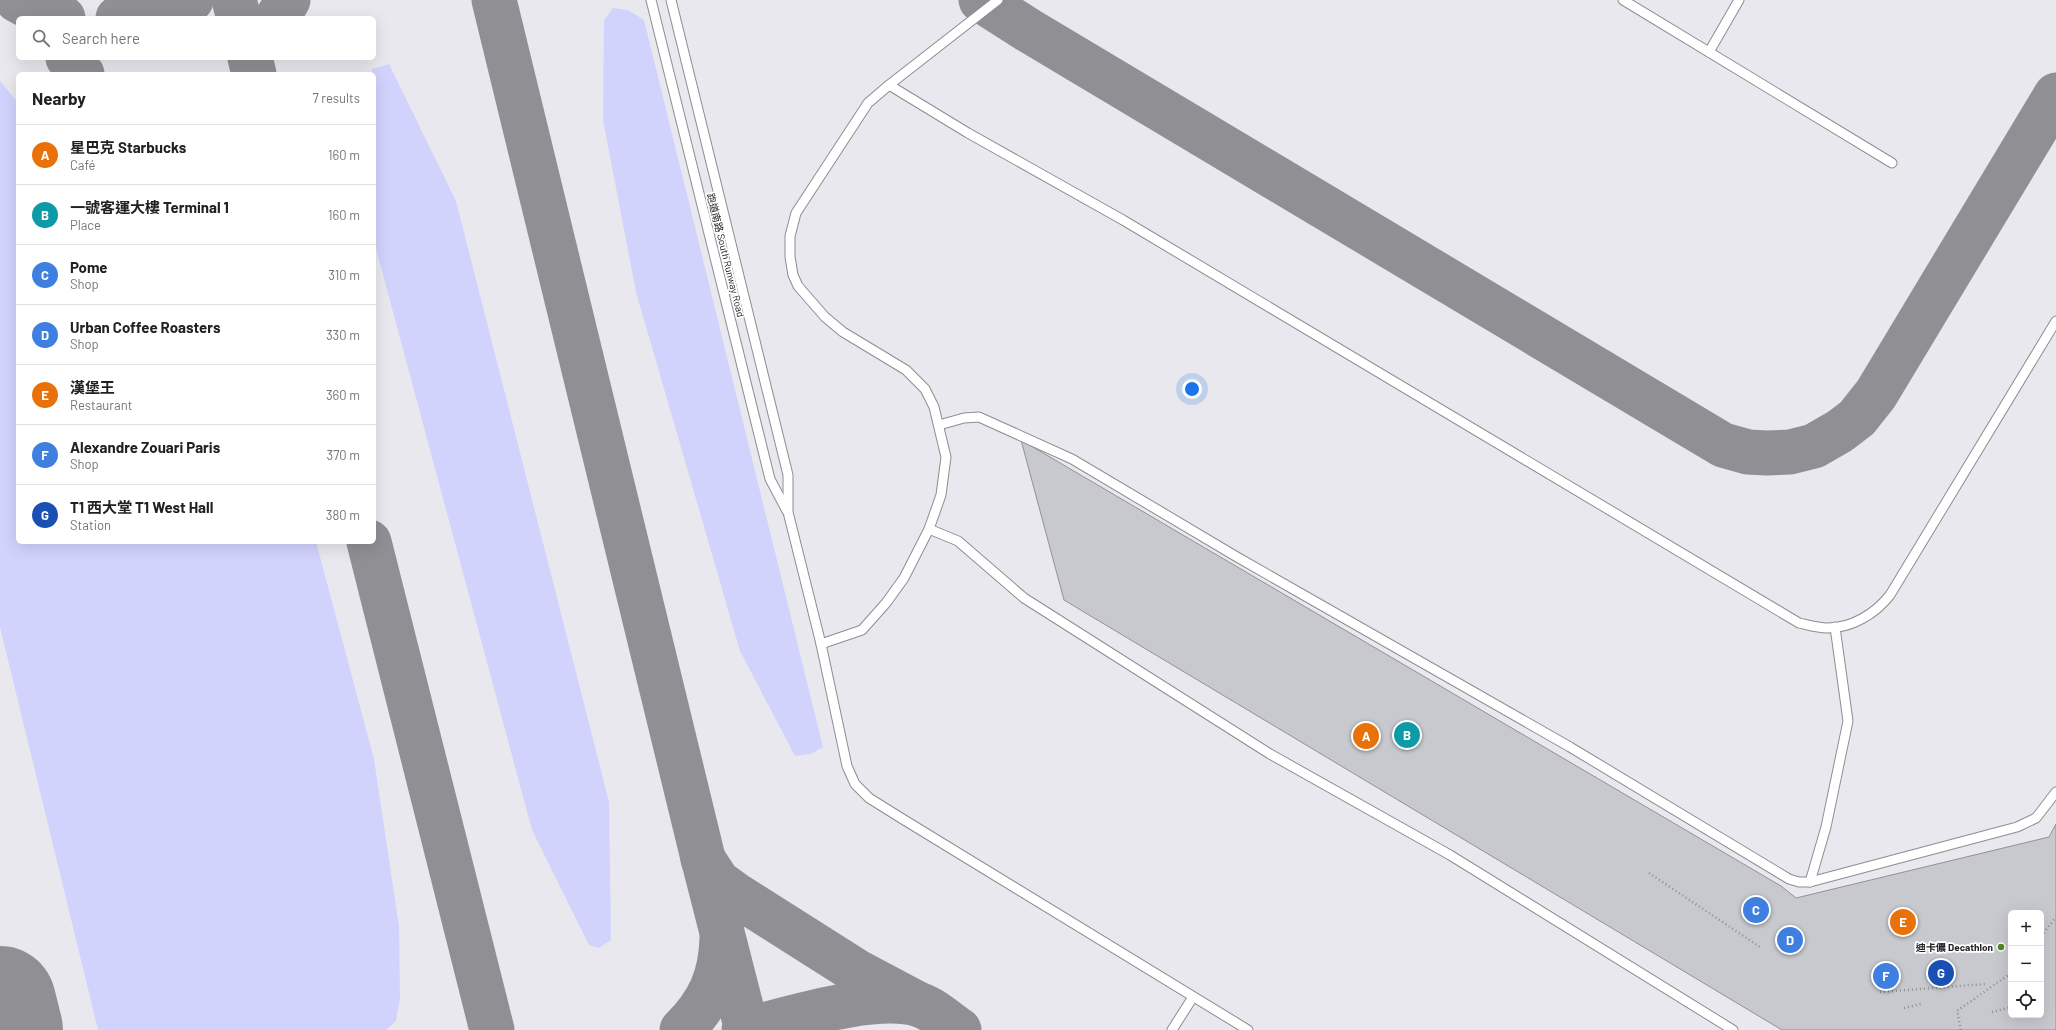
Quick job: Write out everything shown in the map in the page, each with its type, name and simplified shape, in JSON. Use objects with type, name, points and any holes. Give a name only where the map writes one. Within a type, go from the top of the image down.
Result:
[{"type":"lane","name":"跑道南路 South Runway Road","points":[[651,0],[770,479],[788,512]]},
{"type":"lane","name":"跑道南路 South Runway Road","points":[[671,0],[788,475],[788,512],[821,644],[847,766],[855,784],[869,798],[1248,1030]]},
{"type":"lane","points":[[821,644],[862,630],[886,603],[904,578],[928,529],[941,495],[945,476],[946,457],[934,407],[925,389],[917,379],[843,332],[824,317],[798,286],[793,275],[790,257],[790,236],[796,213],[868,103],[998,0]]},
{"type":"lane","points":[[1623,0],[1892,163]]},
{"type":"lane","points":[[1709,52],[1739,0]]},
{"type":"lane","points":[[889,85],[968,133],[1122,220],[1799,624],[1826,628],[1835,627],[1857,622],[1881,606],[1890,595],[2056,321]]},
{"type":"lane","points":[[939,425],[964,418],[979,417],[1072,459],[1244,561],[1570,747],[1789,879],[1799,882],[1810,882],[2017,827],[2036,818],[2056,792]]},
{"type":"lane","points":[[928,529],[958,541],[1024,598],[1270,754],[1450,855],[1733,1030]]},
{"type":"lane","points":[[1810,882],[1826,826],[1848,720],[1835,627]]},
{"type":"lane","points":[[1172,1030],[1193,996]]},
{"type":"path","points":[[1650,873],[1760,947]]},
{"type":"path","points":[[2044,932],[2056,917]]},
{"type":"path","points":[[1961,1030],[1957,1011],[2008,975]]},
{"type":"path","points":[[1880,992],[1986,984]]},
{"type":"path","points":[[1904,1008],[1921,1004]]},
{"type":"path","points":[[1992,1012],[2008,1008]]},
{"type":"shaded area","points":[[613,8],[628,10],[644,20],[823,747],[811,754],[795,756],[740,651],[636,292],[603,120],[604,20]]},
{"type":"shaded area","points":[[389,64],[456,201],[609,802],[611,940],[599,948],[589,945],[532,830],[376,248],[376,72],[372,72],[372,69]]},
{"type":"shaded area","points":[[0,81],[16,101],[16,544],[317,544],[374,759],[399,926],[400,998],[396,1021],[386,1030],[98,1030],[0,627]]},
{"type":"building","points":[[1021,440],[1781,886],[1796,898],[2049,837],[2056,824],[2056,1030],[1782,1030],[1064,600]]},
{"type":"taxiway","points":[[17,0],[36,10],[56,16]]},
{"type":"taxiway","points":[[126,16],[191,0]]},
{"type":"taxiway","points":[[234,0],[238,16]]},
{"type":"taxiway","points":[[278,16],[288,0]]},
{"type":"taxiway","points":[[494,0],[703,858],[747,1030]]},
{"type":"taxiway","points":[[981,0],[1028,30],[1723,445],[1748,452],[1790,452],[1814,446],[1840,431],[1857,418],[1876,394],[2056,95]]},
{"type":"taxiway","points":[[70,60],[80,72]]},
{"type":"taxiway","points":[[250,60],[254,72]]},
{"type":"taxiway","points":[[370,544],[492,1030]]},
{"type":"taxiway","points":[[703,859],[718,882],[736,895],[856,971],[920,1005]]},
{"type":"taxiway","points":[[682,1030],[700,1010],[712,988],[719,965],[722,938]]},
{"type":"taxiway","points":[[744,1030],[832,1008],[880,1001],[920,1005],[935,1013],[959,1030]]},
{"type":"runway","points":[[0,1002],[7,1030]]},
{"type":"place","name":"一號客運大樓 Terminal 1","points":[[1407,735]]},
{"type":"place","name":"星巴克 Starbucks","points":[[1366,736]]},
{"type":"place","name":"Pome","points":[[1756,910]]},
{"type":"place","name":"漢堡王","points":[[1903,922]]},
{"type":"place","name":"Urban Coffee Roasters","points":[[1790,940]]},
{"type":"place","name":"迪卡儂 Decathlon","points":[[2001,947]]},
{"type":"place","name":"T1 西大堂 T1 West Hall","points":[[1941,973]]},
{"type":"place","name":"Alexandre Zouari Paris","points":[[1886,976]]}]
